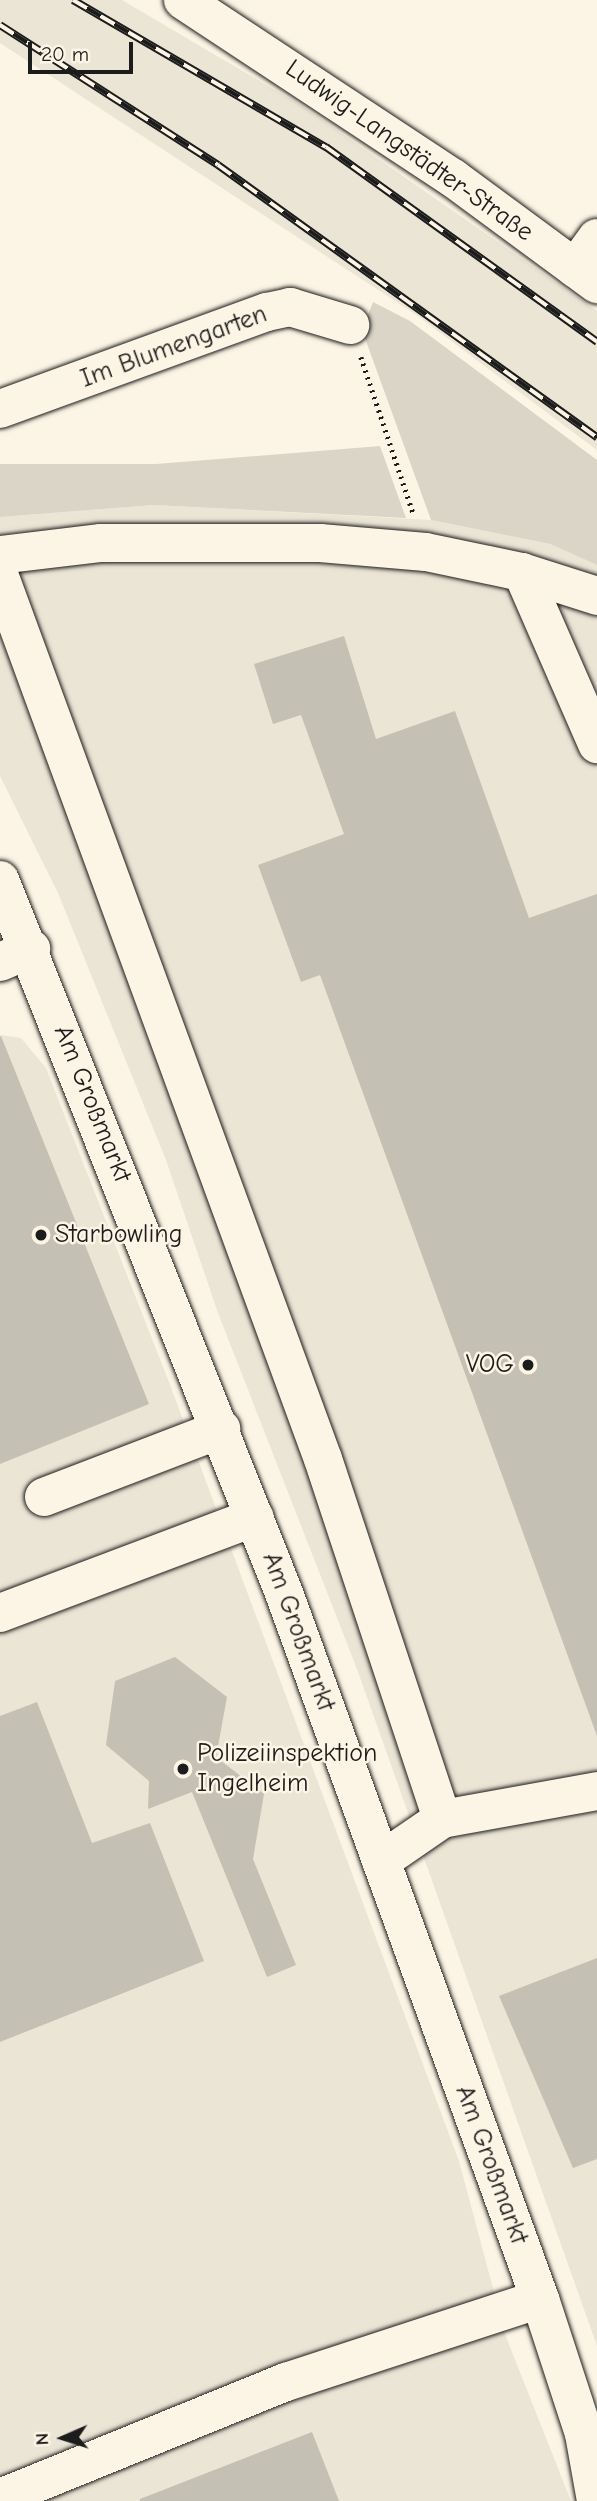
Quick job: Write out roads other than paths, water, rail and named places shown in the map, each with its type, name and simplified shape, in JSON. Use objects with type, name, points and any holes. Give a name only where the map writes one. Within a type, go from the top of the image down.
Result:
[{"type":"main road","name":"Ludwig-Langstädter-Straße","points":[[183,0],[590,263]]},
{"type":"main road","name":"Im Blumengarten","points":[[0,409],[267,312],[290,307],[350,325]]},
{"type":"main road","points":[[0,555],[101,544],[213,542],[426,552],[522,572],[597,596]]},
{"type":"main road","points":[[522,572],[597,744]]},
{"type":"main road","points":[[0,577],[323,1459],[442,1819]]},
{"type":"main road","name":"Am Großmarkt","points":[[0,880],[15,956],[221,1429],[255,1517],[593,2440],[596,2501]]},
{"type":"main road","points":[[44,1497],[221,1429]]},
{"type":"main road","points":[[0,1613],[255,1517]]},
{"type":"main road","points":[[381,1861],[442,1819],[597,1791]]},
{"type":"main road","points":[[0,2498],[286,2382],[540,2300]]},
{"type":"railway","points":[[73,0],[326,147],[597,342]]},
{"type":"railway","points":[[0,25],[218,165],[597,437]]},
{"type":"place","name":"Starbowling","points":[[41,1235]]},
{"type":"place","name":"VOG","points":[[528,1365]]},
{"type":"place","name":"Polizeiinspektion Ingelheim","points":[[183,1769]]}]
